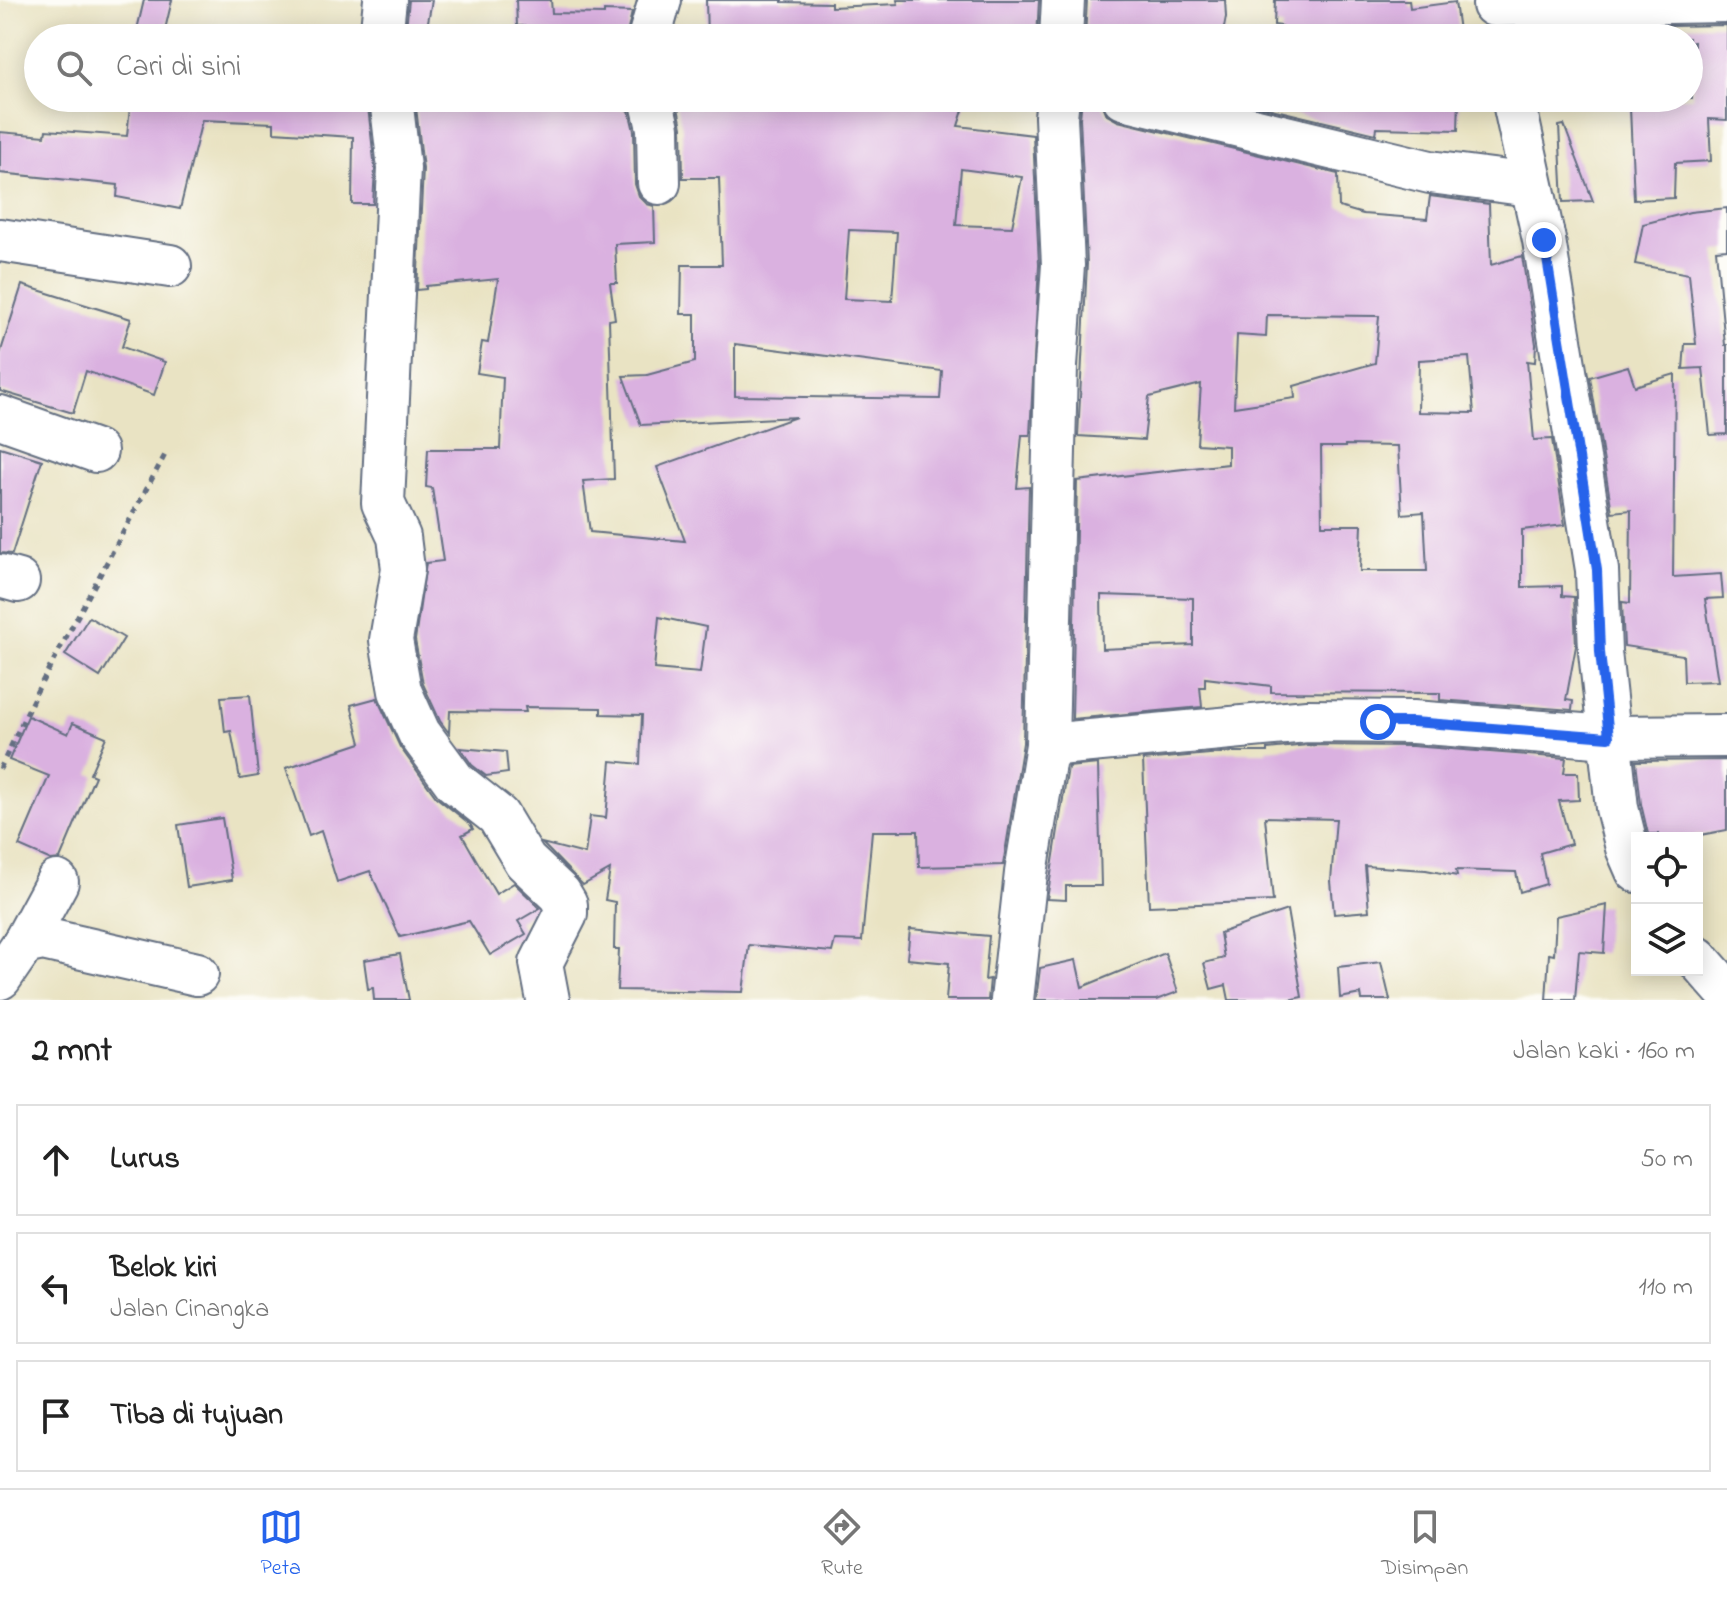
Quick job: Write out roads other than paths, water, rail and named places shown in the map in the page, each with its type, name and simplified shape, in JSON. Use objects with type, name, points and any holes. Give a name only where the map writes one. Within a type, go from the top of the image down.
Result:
[{"type":"street","points":[[382,24],[385,0]]},
{"type":"street","points":[[653,24],[660,0]]},
{"type":"street","points":[[1062,24],[1063,0]]},
{"type":"street","points":[[1496,14],[1727,1]]},
{"type":"street","points":[[393,112],[399,168],[383,503],[399,537],[403,569],[391,640],[400,691],[419,733],[455,782],[498,816],[525,861],[560,894],[566,904],[566,914],[541,963],[548,1000]]},
{"type":"street","points":[[654,112],[658,128],[659,183]]},
{"type":"street","points":[[1012,1000],[1026,873],[1047,745],[1056,366],[1063,265],[1057,112]]},
{"type":"street","points":[[1182,112],[1430,172],[1531,185]]},
{"type":"street","points":[[1516,112],[1555,302],[1597,570],[1600,652],[1617,808],[1631,857]]},
{"type":"street","points":[[0,240],[170,266]]},
{"type":"street","points":[[0,417],[96,451]]},
{"type":"street","points":[[1047,745],[1307,721],[1413,722],[1609,737],[1727,736]]},
{"type":"street","points":[[0,978],[24,943],[57,882]]},
{"type":"street","points":[[24,943],[43,939],[197,974]]},
{"type":"street","points":[[1703,965],[1727,992]]}]
